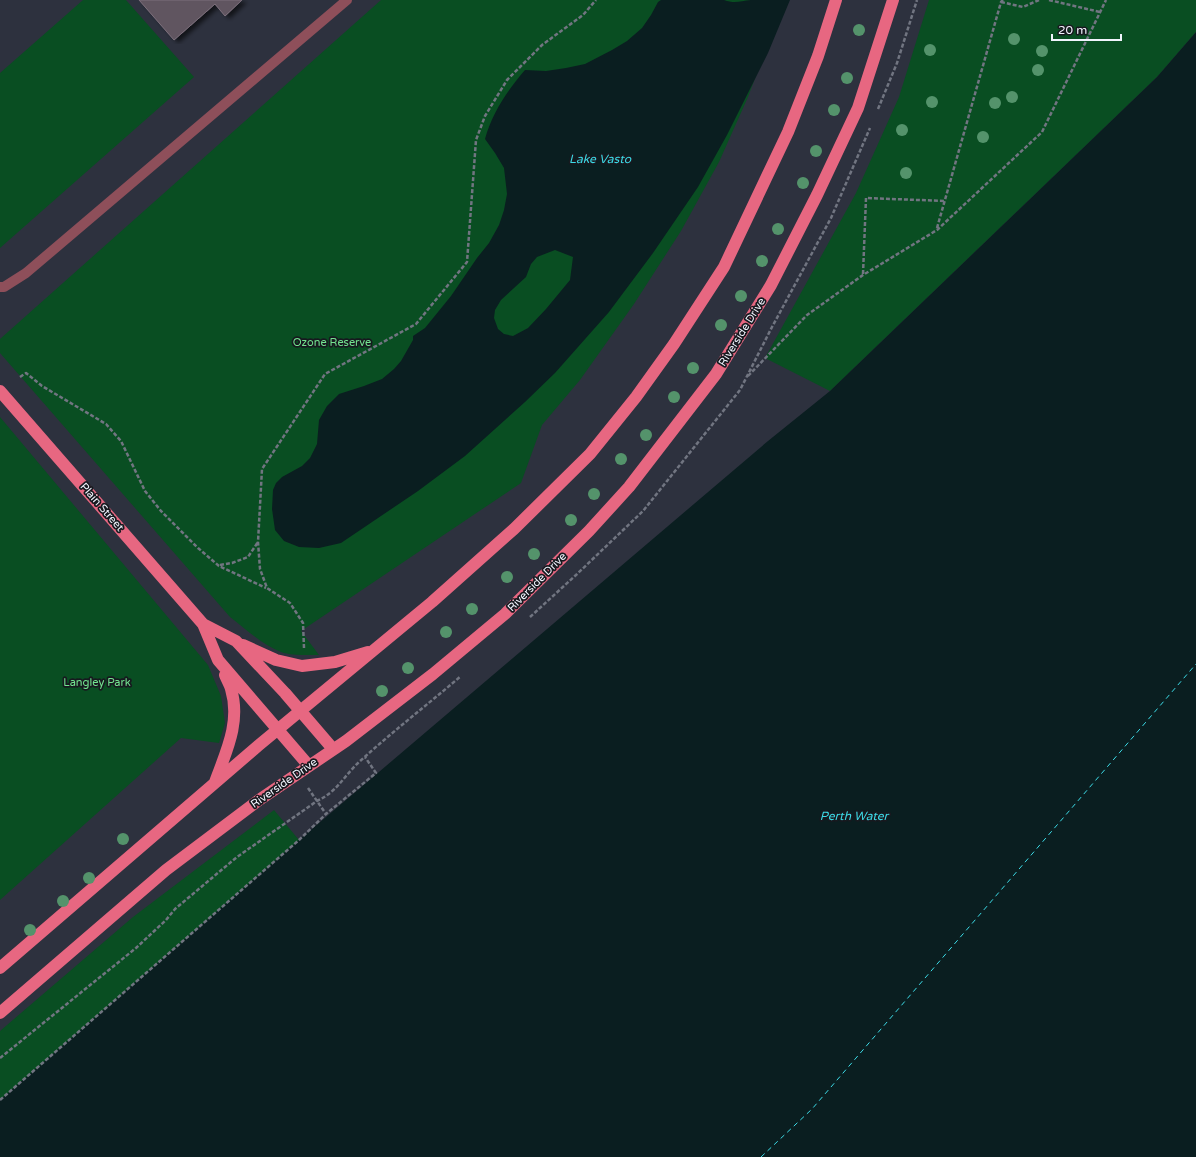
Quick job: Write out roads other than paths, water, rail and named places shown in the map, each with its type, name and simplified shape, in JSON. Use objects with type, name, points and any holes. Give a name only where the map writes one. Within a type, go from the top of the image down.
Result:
[{"type":"main road","points":[[0,968],[215,783],[432,602],[514,529],[590,454],[636,397],[674,344],[724,267],[788,132],[818,56],[836,0]]},
{"type":"main road","name":"Riverside Drive","points":[[0,1013],[166,870],[259,800],[351,737],[433,674],[505,614],[589,531],[629,487],[716,374],[771,285],[817,195],[855,115],[893,0]]},
{"type":"main road","name":"Plain Street","points":[[0,391],[203,624],[218,660],[308,766]]},
{"type":"main road","name":"Plain Street","points":[[203,624],[236,642],[285,694],[333,749]]},
{"type":"main road","points":[[236,642],[276,660],[302,666],[335,662],[374,650]]},
{"type":"main road","points":[[215,783],[230,741],[235,715],[231,689],[218,660]]},
{"type":"lane","points":[[0,287],[4,287],[26,273],[347,0]]},
{"type":"water","name":"Lake Vasto","points":[[661,0],[724,0],[734,2],[751,0],[790,0],[768,53],[727,135],[698,187],[653,253],[609,312],[555,373],[465,456],[418,491],[341,543],[319,548],[299,547],[284,541],[275,530],[272,509],[273,490],[276,483],[282,477],[302,466],[310,458],[317,444],[319,420],[327,406],[339,394],[382,379],[394,369],[401,361],[413,340],[413,336],[425,328],[451,296],[489,243],[499,225],[507,194],[504,168],[485,139],[496,111],[506,94],[525,70],[546,71],[585,64],[627,41],[642,28],[658,2]],"holes":[[[555,250],[573,257],[570,280],[528,328],[513,336],[504,334],[498,329],[494,318],[495,310],[501,300],[526,277],[531,264],[537,257]]]},
{"type":"water","name":"Perth Water","points":[[1196,32],[1196,1157],[0,1157],[0,1100],[299,840],[768,441],[830,391],[1157,77]]},
{"type":"park label","name":"Ozone Reserve","points":[[332,342]]},
{"type":"park label","name":"Langley Park","points":[[97,682]]}]
